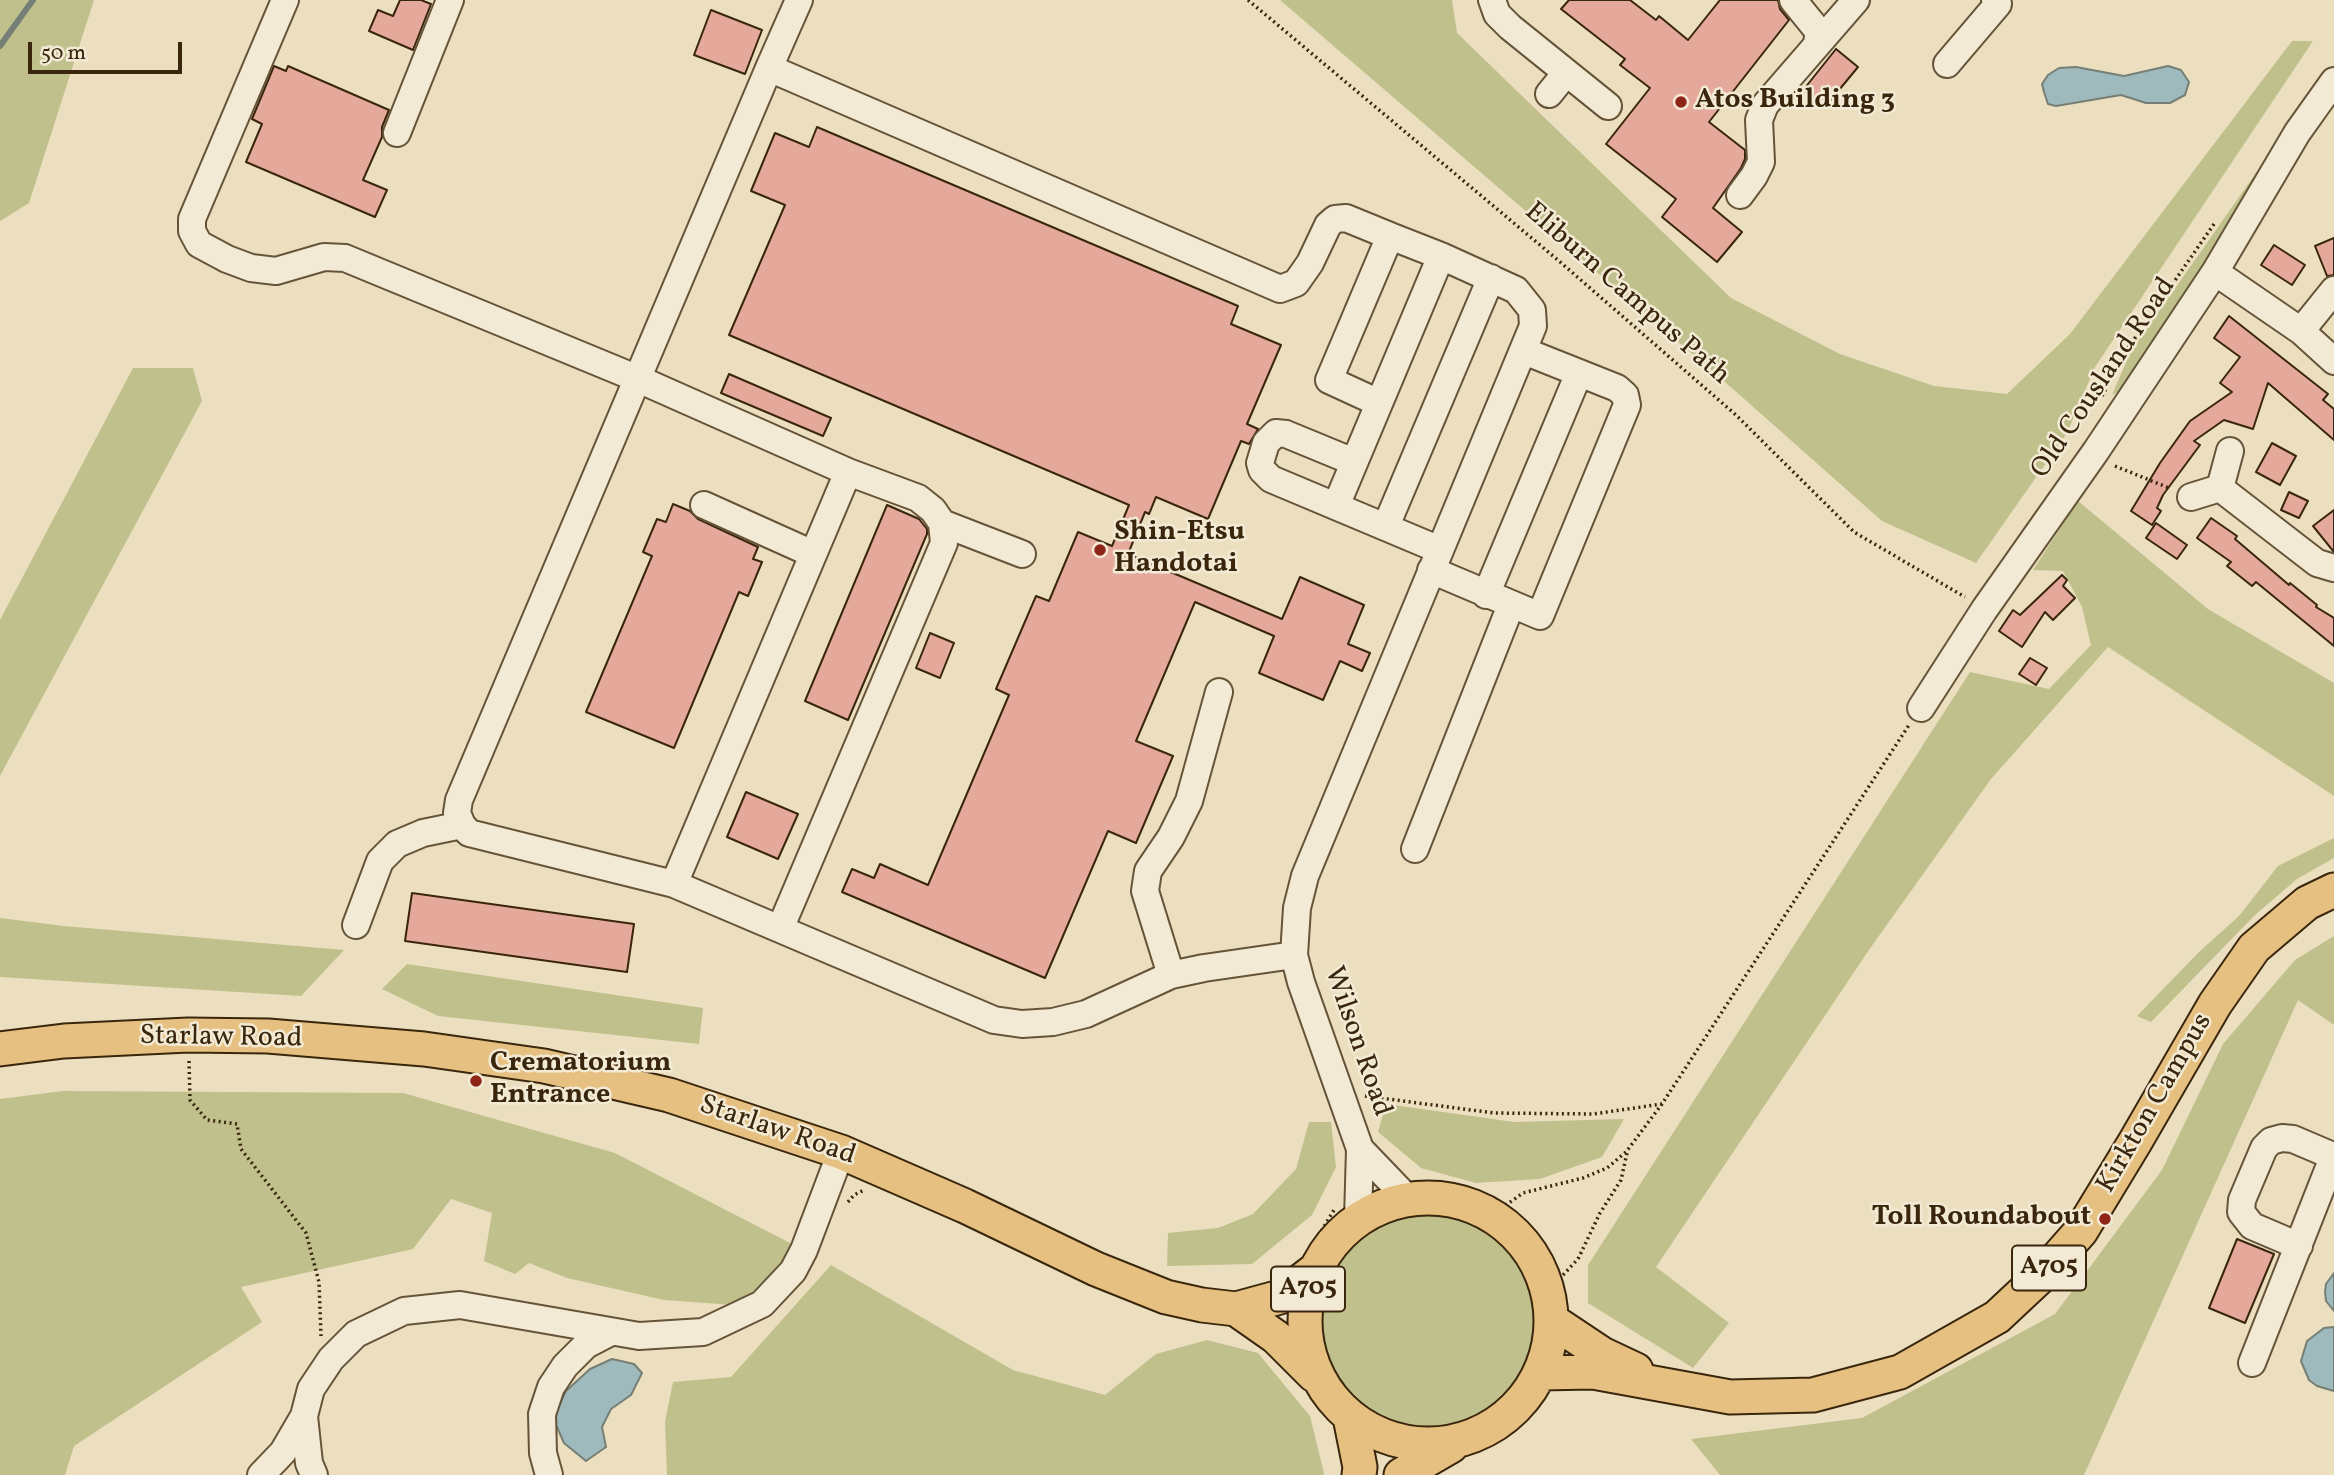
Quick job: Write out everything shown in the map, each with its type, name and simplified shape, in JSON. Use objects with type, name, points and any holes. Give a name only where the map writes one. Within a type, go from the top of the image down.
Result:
[{"type":"main road","name":"Kirkton Campus","points":[[1664,1383],[1730,1397],[1813,1395],[1900,1372],[1997,1317],[2044,1273],[2081,1231],[2215,1004],[2254,948],[2307,903],[2334,890]]},
{"type":"main road","name":"Starlaw Road","points":[[0,1049],[64,1041],[188,1035],[294,1038],[424,1049],[544,1066],[669,1095],[841,1152],[965,1206],[1096,1269],[1154,1292],[1202,1305],[1236,1309]]},
{"type":"main road","name":"A705","points":[[1401,1475],[1489,1428],[1518,1404],[1539,1373],[1550,1305],[1539,1267],[1519,1237],[1492,1215],[1456,1200],[1408,1199],[1347,1211],[1334,1240],[1313,1259],[1304,1301],[1304,1333],[1318,1379],[1350,1417],[1392,1439],[1419,1445],[1453,1445]]},
{"type":"main road","points":[[1236,1309],[1280,1297],[1313,1259]]},
{"type":"main road","name":"A705","points":[[1550,1305],[1602,1354],[1664,1383]]},
{"type":"main road","points":[[1236,1309],[1276,1337],[1318,1379]]},
{"type":"main road","name":"A705","points":[[1539,1373],[1593,1372],[1664,1383]]},
{"type":"main road","name":"A705","points":[[1350,1417],[1360,1467],[1359,1475]]},
{"type":"street","points":[[285,0],[192,219],[192,231],[199,244],[251,268],[276,271],[324,257],[345,258],[636,378],[848,471],[918,498],[933,510],[943,523],[1022,554]]},
{"type":"street","points":[[397,133],[450,0]]},
{"type":"street","points":[[799,0],[636,378],[459,800],[457,813],[462,825],[469,833],[479,836],[674,884],[994,1020],[1022,1024],[1053,1022],[1086,1014],[1171,975],[1294,955]]},
{"type":"street","points":[[1492,0],[1497,14],[1503,20],[1608,106]]},
{"type":"street","points":[[1793,0],[1819,32],[1817,43]]},
{"type":"street","points":[[1740,195],[1761,162],[1759,120],[1765,105],[1856,0]]},
{"type":"street","points":[[1947,64],[1998,1]]},
{"type":"street","name":"Wilson Road","points":[[769,68],[1280,289],[1296,283],[1310,263],[1328,225],[1335,219],[1346,218],[1516,290],[1532,310],[1533,326],[1524,351],[1305,876],[1297,908],[1294,955],[1301,982],[1360,1149],[1408,1199]]},
{"type":"street","points":[[1549,94],[1566,72]]},
{"type":"street","name":"Old Cousland Road","points":[[1921,708],[1984,610],[2096,451],[2215,272],[2297,133],[2334,81]]},
{"type":"street","points":[[1379,403],[1329,380],[1390,236]]},
{"type":"street","points":[[1336,506],[1441,256]]},
{"type":"street","points":[[2215,272],[2301,331],[2334,360]]},
{"type":"street","points":[[1386,526],[1491,278]]},
{"type":"street","points":[[2301,331],[2334,290]]},
{"type":"street","points":[[1354,461],[1286,434],[1276,433],[1262,450],[1260,463],[1262,470],[1271,480],[1386,526],[1486,595],[1540,616],[1627,405],[1625,395],[1617,388],[1524,351]]},
{"type":"street","points":[[1486,595],[1579,373]]},
{"type":"street","points":[[2220,488],[2230,451]]},
{"type":"street","points":[[674,884],[848,471]]},
{"type":"street","points":[[2190,497],[2220,488]]},
{"type":"street","points":[[2220,488],[2317,563],[2334,568]]},
{"type":"street","points":[[704,505],[813,554]]},
{"type":"street","points":[[780,929],[944,543],[943,523]]},
{"type":"street","points":[[1415,849],[1511,605]]},
{"type":"street","points":[[1171,975],[1145,891],[1148,871],[1171,837],[1189,801],[1219,692]]},
{"type":"street","points":[[356,925],[380,861],[397,844],[423,833],[462,825]]},
{"type":"street","points":[[2252,1363],[2299,1246],[2334,1156],[2293,1139],[2282,1138],[2271,1141],[2264,1148],[2242,1200],[2241,1212],[2252,1226],[2299,1246]]},
{"type":"street","name":"Wilson Road","points":[[1347,1211],[1360,1149]]},
{"type":"street","points":[[261,1475],[284,1452],[304,1416],[312,1388],[331,1359],[356,1335],[404,1311],[460,1305],[639,1336],[703,1332],[762,1304],[793,1271],[804,1250],[841,1152]]},
{"type":"street","points":[[549,1475],[543,1453],[542,1414],[551,1387],[565,1366],[586,1345],[611,1332]]},
{"type":"street","points":[[304,1416],[309,1463],[314,1475]]},
{"type":"path","name":"Eliburn Campus Path","points":[[1248,0],[1548,252],[1736,415],[1854,532],[1984,610]]},
{"type":"path","points":[[2097,406],[2126,351],[2219,217]]},
{"type":"path","points":[[2096,451],[2110,464],[2190,497]]},
{"type":"path","points":[[1492,1215],[1524,1193],[1583,1178],[1607,1168],[1628,1151],[1662,1104],[1921,708]]},
{"type":"path","points":[[188,1035],[190,1100],[207,1120],[237,1124],[241,1149],[306,1233],[319,1282],[321,1342]]},
{"type":"path","points":[[1339,1090],[1384,1100],[1494,1113],[1592,1114],[1662,1104]]},
{"type":"path","points":[[1550,1305],[1621,1180],[1628,1151]]},
{"type":"path","points":[[844,1207],[854,1195],[866,1189]]},
{"type":"path","points":[[1313,1259],[1333,1213],[1347,1211]]},
{"type":"green space","points":[[0,0],[94,0],[29,203],[0,221]]},
{"type":"green space","points":[[1280,0],[1452,0],[1457,33],[1731,298],[1840,354],[1934,386],[2007,394],[2070,334],[2292,41],[2313,41],[2095,367],[2067,433],[1976,563],[1882,521],[1733,389]]},
{"type":"green space","points":[[2311,94],[2314,97],[2124,388],[2112,395],[2130,353]]},
{"type":"green space","points":[[133,368],[193,368],[202,401],[0,776],[0,620]]},
{"type":"green space","points":[[2078,501],[2208,609],[2334,683],[2334,796],[2108,647],[1991,779],[1871,947],[1656,1267],[1729,1323],[1693,1368],[1588,1303],[1588,1265],[1970,672],[2049,689],[2091,645],[2082,607],[2063,571],[2033,570]]},
{"type":"green space","points":[[2334,838],[2334,858],[2297,879],[2255,915],[2151,1022],[2137,1016],[2199,952],[2239,916],[2278,866]]},
{"type":"green space","points":[[0,918],[344,950],[301,996],[0,977]]},
{"type":"green space","points":[[2334,936],[2334,1025],[2298,1000],[2084,1475],[1720,1475],[1691,1439],[1862,1418],[2055,1314],[2162,1170],[2223,1044],[2295,960]]},
{"type":"green space","points":[[407,964],[703,1008],[699,1044],[438,1016],[382,989]]},
{"type":"green space","points":[[63,1091],[403,1093],[615,1153],[794,1245],[776,1277],[733,1305],[664,1300],[567,1278],[529,1263],[515,1274],[484,1261],[492,1213],[451,1199],[413,1249],[241,1287],[262,1322],[74,1446],[65,1475],[0,1475],[0,1099]]},
{"type":"green space","points":[[1386,1104],[1514,1122],[1624,1119],[1602,1157],[1540,1179],[1476,1183],[1421,1168],[1378,1132]]},
{"type":"green space","points":[[1309,1122],[1331,1122],[1336,1167],[1312,1215],[1252,1264],[1167,1266],[1168,1233],[1218,1228],[1253,1214],[1296,1169]]},
{"type":"green space","points":[[1429,1209],[1451,1211],[1481,1222],[1499,1234],[1515,1250],[1527,1268],[1535,1288],[1540,1320],[1538,1342],[1527,1372],[1515,1390],[1499,1406],[1481,1418],[1461,1426],[1429,1431],[1407,1429],[1377,1418],[1359,1406],[1343,1390],[1331,1372],[1323,1352],[1318,1320],[1320,1298],[1331,1268],[1343,1250],[1359,1234],[1377,1222],[1397,1214]]},
{"type":"green space","points":[[831,1265],[1013,1370],[1105,1395],[1156,1354],[1207,1340],[1258,1353],[1310,1416],[1324,1473],[667,1475],[665,1422],[673,1382],[731,1377]]},
{"type":"water","points":[[2168,66],[2181,70],[2189,82],[2185,95],[2170,103],[2146,103],[2121,95],[2056,106],[2048,104],[2042,84],[2048,75],[2059,68],[2076,67],[2124,76]]},
{"type":"water","points":[[2334,1273],[2334,1311],[2326,1301],[2325,1292],[2326,1284]]},
{"type":"water","points":[[2334,1327],[2334,1391],[2317,1386],[2309,1380],[2301,1361],[2307,1341],[2324,1328]]},
{"type":"water","points":[[612,1359],[634,1364],[642,1373],[631,1395],[611,1409],[602,1427],[606,1447],[586,1461],[564,1443],[553,1418],[566,1391],[590,1369]]},
{"type":"building","points":[[400,0],[421,0],[431,4],[413,50],[369,31],[378,10],[393,16]]},
{"type":"building","name":"Atos Building 3","points":[[1569,0],[1630,0],[1656,20],[1659,16],[1688,40],[1720,0],[1778,0],[1780,9],[1789,20],[1709,122],[1745,150],[1741,168],[1713,208],[1742,232],[1717,262],[1662,217],[1676,199],[1606,144],[1650,88],[1620,65],[1625,59],[1561,9]]},
{"type":"building","points":[[711,10],[762,30],[745,74],[694,55]]},
{"type":"building","points":[[1836,49],[1858,67],[1825,107],[1804,89]]},
{"type":"building","points":[[274,66],[286,71],[288,66],[389,110],[382,127],[382,137],[363,180],[387,190],[375,217],[246,162],[262,124],[252,119]]},
{"type":"building","name":"Shin-Etsu Handotai","points":[[817,127],[1238,306],[1231,324],[1281,345],[1247,424],[1258,429],[1249,444],[1241,441],[1208,519],[1156,497],[1149,514],[1145,512],[1128,554],[1282,619],[1300,577],[1364,605],[1348,644],[1370,653],[1362,671],[1340,661],[1323,700],[1259,673],[1274,636],[1195,602],[1136,741],[1173,756],[1136,843],[1108,831],[1045,978],[842,892],[852,869],[874,878],[880,864],[928,885],[1009,695],[996,689],[1036,596],[1049,601],[1078,532],[1112,546],[1129,505],[729,335],[785,205],[751,191],[775,133],[809,147]]},
{"type":"building","points":[[2334,238],[2334,275],[2327,276],[2315,246]]},
{"type":"building","points":[[2274,245],[2305,265],[2292,285],[2261,265]]},
{"type":"building","points":[[2229,316],[2328,394],[2323,400],[2334,409],[2334,440],[2268,383],[2253,429],[2224,420],[2194,441],[2200,445],[2163,495],[2157,508],[2161,511],[2152,525],[2131,511],[2190,421],[2232,392],[2220,383],[2240,357],[2214,338]]},
{"type":"building","points":[[729,374],[831,418],[823,436],[721,393]]},
{"type":"building","points":[[2272,443],[2296,456],[2280,485],[2256,472]]},
{"type":"building","points":[[2289,492],[2308,501],[2299,518],[2281,510]]},
{"type":"building","points":[[673,504],[758,547],[753,559],[762,562],[748,596],[739,592],[674,748],[586,712],[652,556],[643,552],[657,519],[666,522]]},
{"type":"building","points":[[887,505],[919,519],[927,529],[927,534],[848,720],[805,701]]},
{"type":"building","points":[[2334,510],[2334,552],[2313,526]]},
{"type":"building","points":[[2211,518],[2237,536],[2235,539],[2317,605],[2316,607],[2334,618],[2334,646],[2256,582],[2252,586],[2227,566],[2231,562],[2197,538]]},
{"type":"building","points":[[2156,523],[2187,545],[2177,559],[2146,538]]},
{"type":"building","points":[[2062,575],[2067,580],[2063,586],[2075,598],[2053,620],[2045,612],[2022,647],[1999,631],[2013,610],[2020,615]]},
{"type":"building","points":[[930,633],[954,643],[940,678],[916,668]]},
{"type":"building","points":[[2030,658],[2047,668],[2036,685],[2019,674]]},
{"type":"building","points":[[746,792],[798,814],[778,859],[727,837]]},
{"type":"building","points":[[412,893],[634,924],[627,972],[405,941]]},
{"type":"building","points":[[2237,1239],[2274,1254],[2245,1323],[2209,1308]]},
{"type":"waterway","points":[[0,46],[33,0]]},
{"type":"place","name":"Atos Building 3","points":[[1681,102]]},
{"type":"place","name":"Shin-Etsu Handotai","points":[[1100,550]]},
{"type":"place","name":"Crematorium Entrance","points":[[476,1081]]},
{"type":"place","name":"Toll Roundabout","points":[[2105,1219]]}]
